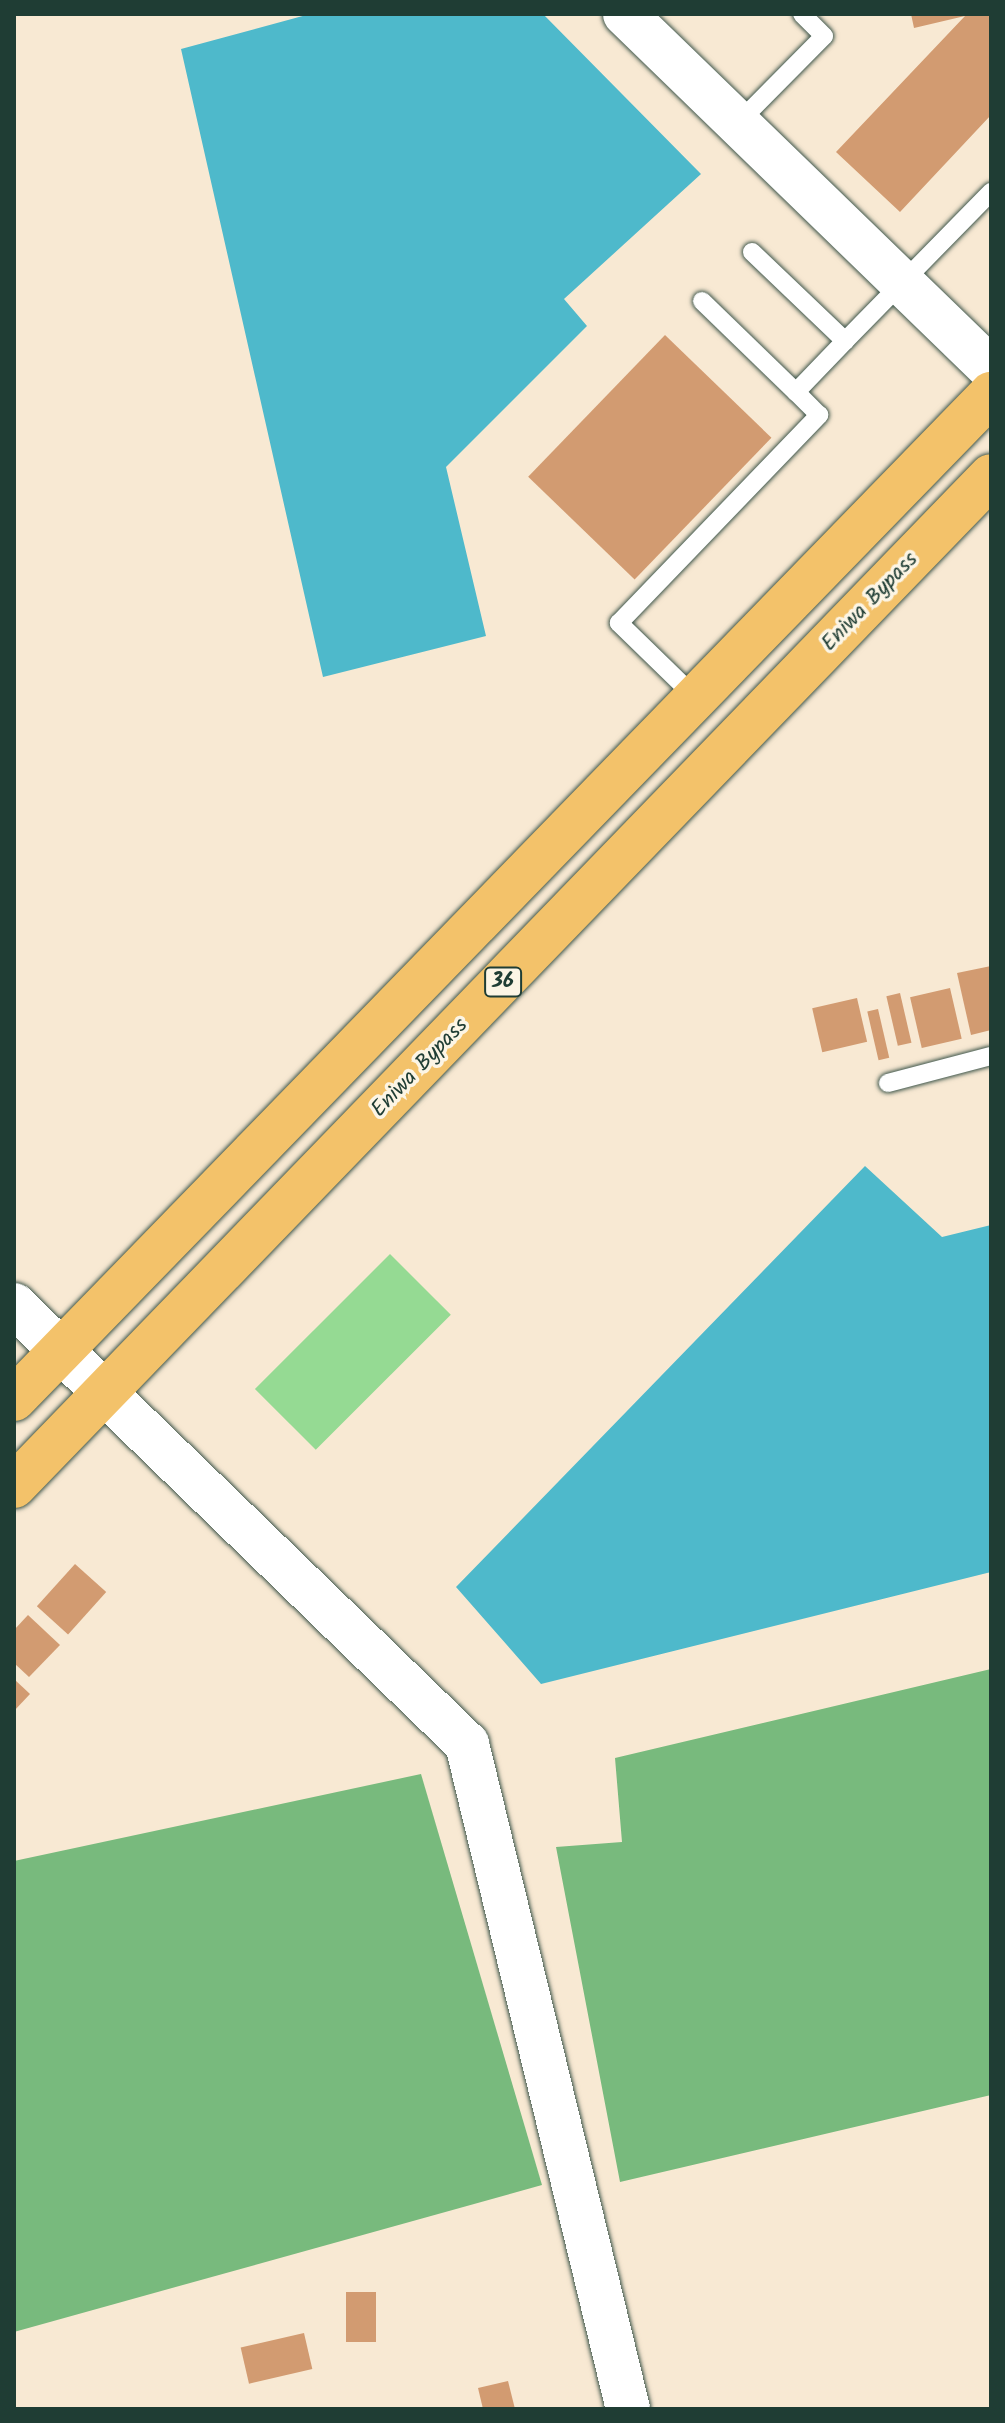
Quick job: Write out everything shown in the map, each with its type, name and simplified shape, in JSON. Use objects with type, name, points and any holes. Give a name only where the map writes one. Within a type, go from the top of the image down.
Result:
[{"type":"highway","points":[[14,1399],[694,696],[991,394]]},
{"type":"highway","name":"Eniwa Bypass","points":[[14,1486],[991,476]]},
{"type":"street","points":[[625,14],[991,369]]},
{"type":"street","points":[[14,1305],[467,1744],[628,2409]]},
{"type":"lane","points":[[738,123],[824,36],[802,14]]},
{"type":"lane","points":[[796,392],[991,192]]},
{"type":"lane","points":[[752,252],[845,341]]},
{"type":"lane","points":[[694,696],[619,623],[819,415],[702,301]]},
{"type":"lane","points":[[888,1083],[991,1056]]},
{"type":"green space","points":[[390,1254],[451,1315],[316,1450],[255,1389]]},
{"type":"green space","points":[[991,1669],[991,2095],[620,2182],[556,1847],[622,1842],[615,1758]]},
{"type":"green space","points":[[421,1774],[542,2185],[14,2332],[14,1861]]},
{"type":"water","points":[[310,14],[543,14],[701,174],[564,299],[587,326],[446,467],[486,636],[323,677],[181,49]]},
{"type":"water","points":[[865,1166],[942,1237],[991,1225],[991,1572],[541,1684],[456,1587]]},
{"type":"building","points":[[911,14],[991,14],[991,115],[900,212],[836,152],[965,16],[914,28]]},
{"type":"building","points":[[665,335],[771,438],[635,580],[528,477]]},
{"type":"building","points":[[991,966],[991,1030],[971,1035],[957,973]]},
{"type":"building","points":[[950,988],[962,1039],[922,1048],[910,997]]},
{"type":"building","points":[[900,993],[911,1043],[898,1046],[886,996]]},
{"type":"building","points":[[857,998],[867,1042],[822,1052],[812,1008]]},
{"type":"building","points":[[878,1009],[889,1058],[879,1060],[867,1011]]},
{"type":"building","points":[[75,1564],[106,1592],[68,1634],[37,1606]]},
{"type":"building","points":[[28,1615],[60,1645],[29,1677],[14,1663],[14,1630]]},
{"type":"building","points":[[14,1679],[30,1694],[14,1711]]},
{"type":"building","points":[[346,2292],[376,2292],[376,2342],[346,2342]]},
{"type":"building","points":[[304,2333],[312,2369],[249,2384],[241,2348]]},
{"type":"building","points":[[508,2381],[515,2409],[483,2409],[478,2388]]}]
